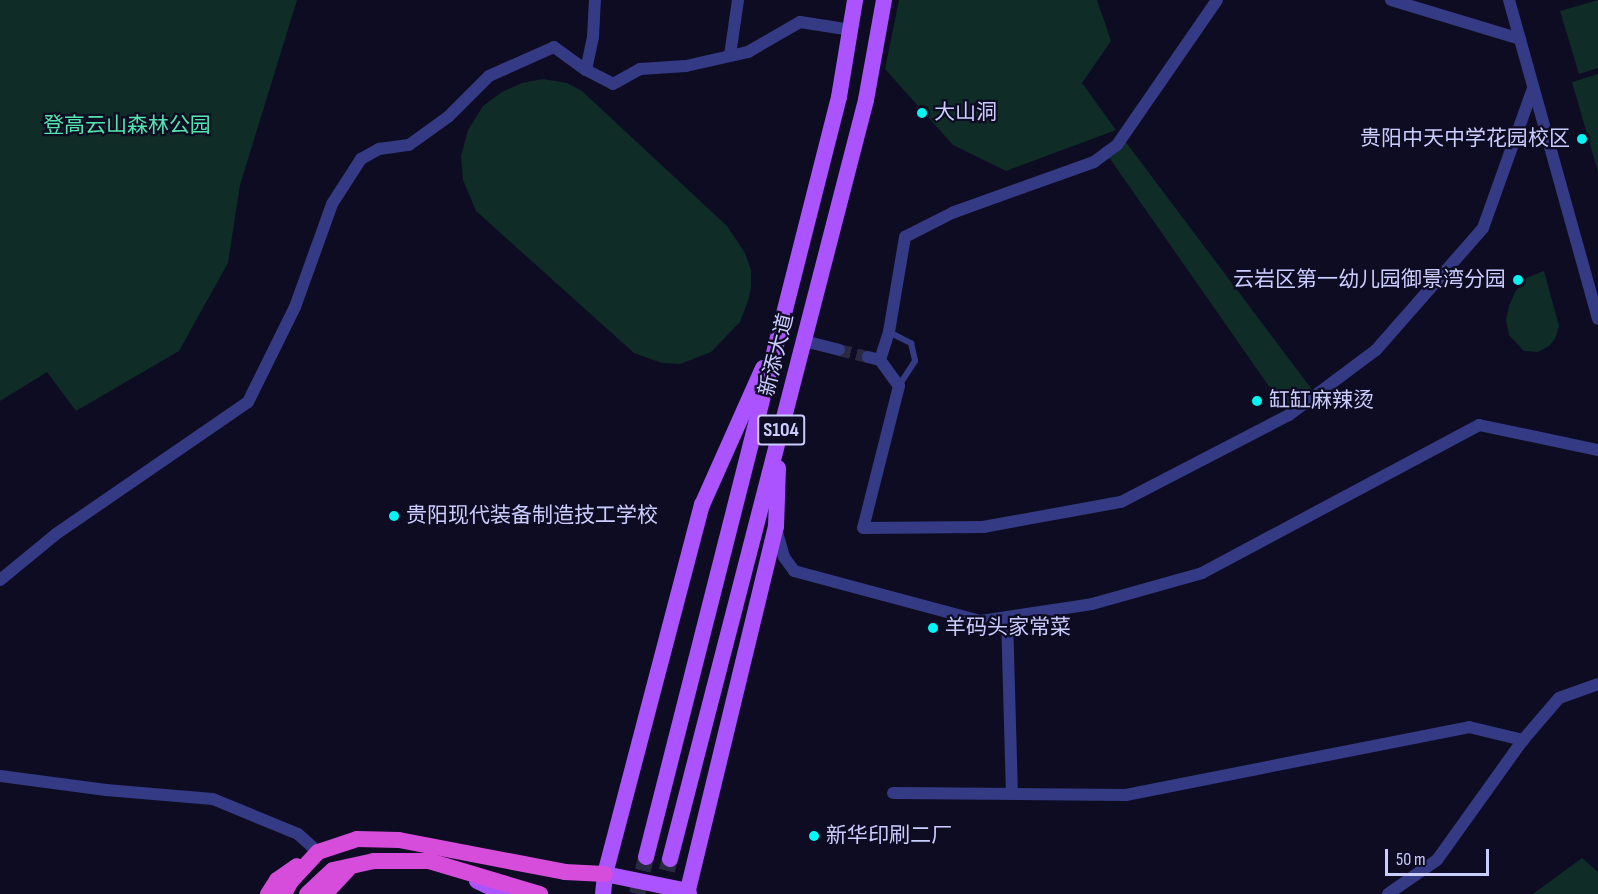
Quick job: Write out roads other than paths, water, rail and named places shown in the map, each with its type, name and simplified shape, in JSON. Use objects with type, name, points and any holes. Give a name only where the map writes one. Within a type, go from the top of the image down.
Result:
[{"type":"highway","points":[[268,894],[277,880],[318,852],[357,839],[399,840],[565,872],[605,874]]},
{"type":"highway","points":[[284,894],[291,881],[318,852]]},
{"type":"highway","points":[[307,894],[333,870],[375,861],[429,861],[540,894]]},
{"type":"highway","points":[[325,894],[350,866]]},
{"type":"main road","name":"新添大道","points":[[646,856],[839,97],[855,0]]},
{"type":"main road","name":"新添大道","points":[[670,859],[866,100],[884,0]]},
{"type":"main road","points":[[603,894],[605,874],[702,505],[782,323]]},
{"type":"main road","points":[[605,874],[692,893],[776,527],[780,435]]},
{"type":"main road","points":[[429,861],[505,894]]},
{"type":"street","points":[[586,70],[593,37],[595,0]]},
{"type":"street","points":[[730,55],[738,0]]},
{"type":"street","points":[[1218,0],[1176,63],[1112,149],[1094,162],[954,212],[905,237],[888,332],[874,359],[899,386],[863,528],[983,527],[1121,502],[1289,415],[1376,350],[1483,228],[1533,88]]},
{"type":"street","points":[[1391,0],[1520,39]]},
{"type":"street","points":[[1509,0],[1598,320]]},
{"type":"street","points":[[0,580],[56,534],[248,402],[296,307],[332,204],[361,159],[379,149],[409,145],[448,117],[489,76],[554,47],[586,70],[613,84],[640,69],[686,66],[748,52],[800,22],[850,30]]},
{"type":"street","points":[[804,341],[839,350]]},
{"type":"street","points":[[776,527],[784,557],[794,571],[981,621],[1092,604],[1202,573],[1479,425],[1598,450]]},
{"type":"street","points":[[1007,617],[1012,794]]},
{"type":"street","points":[[1388,894],[1437,860],[1523,740],[1559,698],[1598,684]]},
{"type":"street","points":[[893,793],[1126,795],[1469,727],[1523,740]]},
{"type":"street","points":[[0,776],[106,790],[213,799],[298,834],[318,852]]},
{"type":"lane","points":[[888,332],[910,343],[915,361],[899,386]]},
{"type":"tunnel","points":[[839,350],[868,357]]},
{"type":"tunnel","points":[[637,894],[646,857]]},
{"type":"tunnel","points":[[661,894],[670,859]]},
{"type":"place","name":"大山洞","points":[[922,113]]},
{"type":"place","name":"贵阳中天中学花园校区","points":[[1582,139]]},
{"type":"place","name":"云岩区第一幼儿园御景湾分园","points":[[1518,280]]},
{"type":"place","name":"缸缸麻辣烫","points":[[1257,401]]},
{"type":"place","name":"贵阳现代装备制造技工学校","points":[[394,516]]},
{"type":"place","name":"羊码头家常菜","points":[[933,628]]},
{"type":"place","name":"新华印刷二厂","points":[[814,836]]},
{"type":"park label","name":"登高云山森林公园","points":[[127,126]]}]
